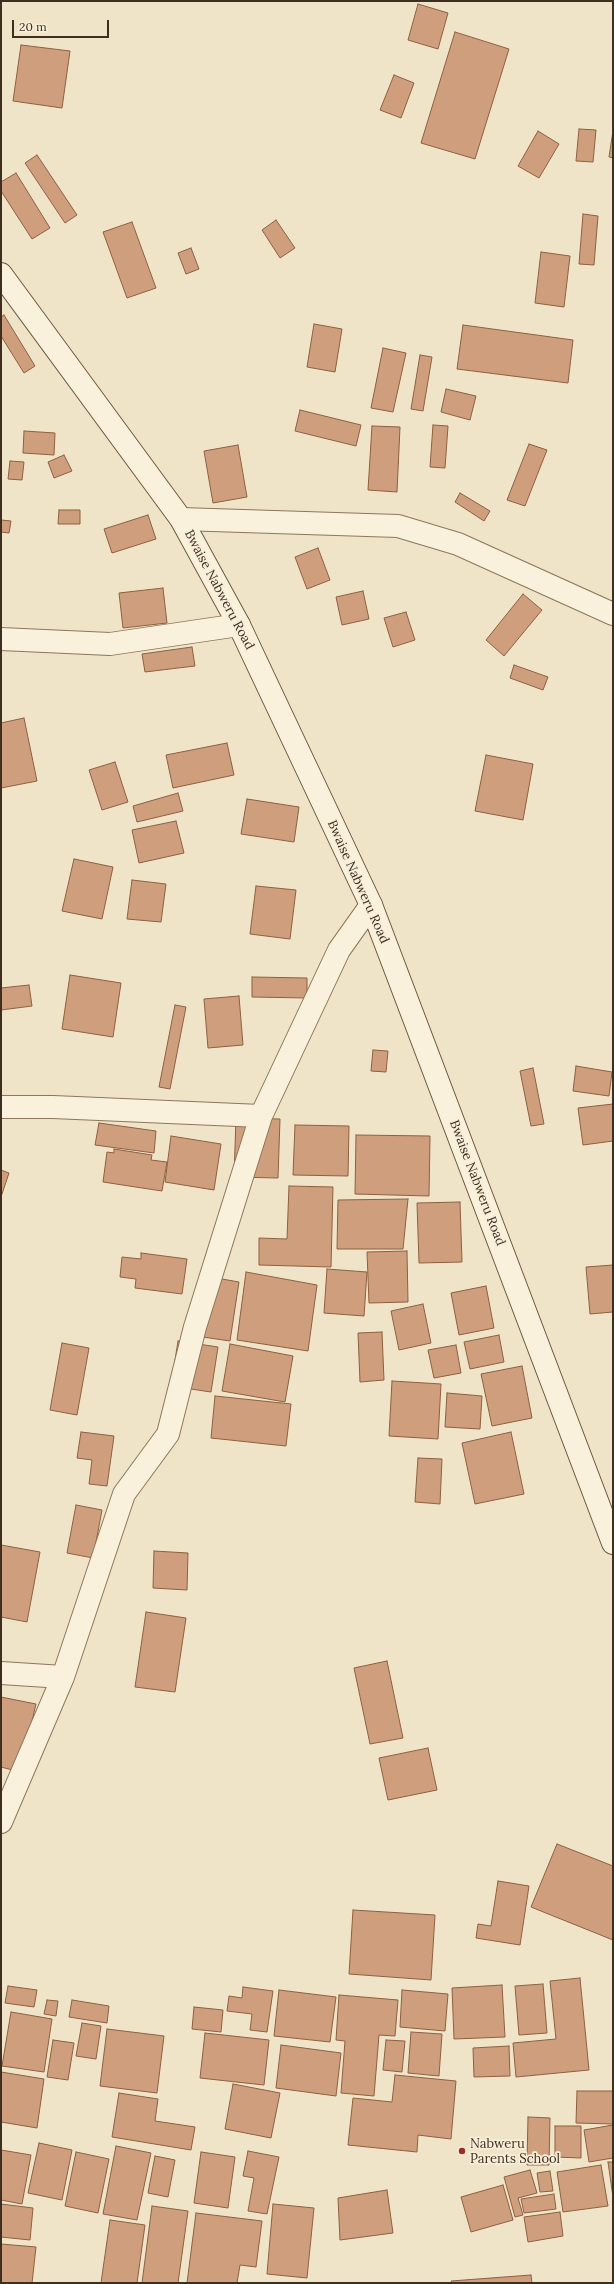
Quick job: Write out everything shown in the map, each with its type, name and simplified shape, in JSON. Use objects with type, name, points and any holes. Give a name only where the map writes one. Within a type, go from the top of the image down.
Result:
[{"type":"street","name":"Bwaise Nabweru Road","points":[[1,274],[181,519],[239,624],[371,905],[613,1543]]},
{"type":"street","points":[[181,519],[398,526],[458,544],[613,614]]},
{"type":"street","points":[[1,639],[110,644],[239,624]]},
{"type":"street","points":[[1,1822],[63,1678],[124,1494],[168,1434],[194,1327],[260,1116],[339,950],[371,905]]},
{"type":"street","points":[[1,1107],[53,1107],[260,1116]]},
{"type":"street","points":[[1,1673],[63,1678]]},
{"type":"building","points":[[418,4],[448,13],[438,49],[408,40]]},
{"type":"building","points":[[455,32],[509,49],[475,159],[421,143]]},
{"type":"building","points":[[21,45],[70,51],[62,108],[13,101]]},
{"type":"building","points":[[394,75],[414,83],[401,118],[380,110]]},
{"type":"building","points":[[579,129],[596,130],[593,162],[576,161]]},
{"type":"building","points":[[538,131],[559,144],[539,178],[518,166]]},
{"type":"building","points":[[613,131],[613,158],[609,157]]},
{"type":"building","points":[[37,155],[77,215],[65,223],[25,163]]},
{"type":"building","points":[[16,173],[50,228],[32,239],[1,191],[1,182]]},
{"type":"building","points":[[583,214],[598,216],[594,265],[579,264]]},
{"type":"building","points":[[276,220],[295,248],[280,258],[262,230]]},
{"type":"building","points":[[132,222],[156,288],[127,298],[103,232]]},
{"type":"building","points":[[191,248],[199,269],[186,274],[178,253]]},
{"type":"building","points":[[541,252],[570,256],[564,307],[535,303]]},
{"type":"building","points":[[4,315],[35,366],[24,373],[1,336],[1,317]]},
{"type":"building","points":[[314,324],[342,329],[335,372],[307,367]]},
{"type":"building","points":[[463,325],[573,340],[568,383],[457,369]]},
{"type":"building","points":[[383,348],[406,353],[393,412],[371,408]]},
{"type":"building","points":[[420,355],[432,357],[423,411],[411,409]]},
{"type":"building","points":[[446,389],[476,396],[470,420],[441,412]]},
{"type":"building","points":[[300,410],[361,425],[356,446],[295,431]]},
{"type":"building","points":[[433,425],[448,426],[445,468],[430,467]]},
{"type":"building","points":[[372,426],[400,427],[397,492],[368,490]]},
{"type":"building","points":[[24,431],[55,433],[54,455],[23,453]]},
{"type":"building","points":[[529,444],[547,450],[525,506],[507,500]]},
{"type":"building","points":[[238,445],[247,497],[213,503],[204,451]]},
{"type":"building","points":[[64,455],[72,471],[54,478],[48,462]]},
{"type":"building","points":[[10,461],[24,462],[22,480],[8,479]]},
{"type":"building","points":[[460,493],[490,511],[484,521],[455,502]]},
{"type":"building","points":[[59,510],[80,510],[80,524],[58,524]]},
{"type":"building","points":[[148,515],[156,539],[112,553],[104,529]]},
{"type":"building","points":[[1,520],[11,521],[9,533],[1,532]]},
{"type":"building","points":[[318,548],[330,580],[307,589],[295,557]]},
{"type":"building","points":[[163,588],[167,623],[123,628],[119,593]]},
{"type":"building","points":[[363,591],[369,619],[342,625],[336,597]]},
{"type":"building","points":[[523,594],[542,610],[504,656],[486,640]]},
{"type":"building","points":[[406,612],[415,640],[393,647],[384,618]]},
{"type":"building","points":[[192,647],[195,666],[145,672],[142,654]]},
{"type":"building","points":[[514,665],[548,677],[543,690],[510,678]]},
{"type":"building","points":[[24,718],[37,781],[1,788],[1,723]]},
{"type":"building","points":[[227,743],[234,775],[173,788],[166,755]]},
{"type":"building","points":[[486,755],[533,764],[523,820],[475,811]]},
{"type":"building","points":[[115,762],[128,802],[102,810],[89,770]]},
{"type":"building","points":[[178,793],[183,811],[137,822],[133,806]]},
{"type":"building","points":[[247,799],[299,807],[294,842],[241,834]]},
{"type":"building","points":[[176,821],[184,853],[139,863],[132,830]]},
{"type":"building","points":[[74,859],[113,867],[102,919],[62,911]]},
{"type":"building","points":[[132,880],[166,884],[161,922],[127,919]]},
{"type":"building","points":[[256,886],[296,890],[290,939],[250,934]]},
{"type":"building","points":[[70,975],[121,983],[113,1037],[62,1029]]},
{"type":"building","points":[[252,977],[307,978],[307,998],[252,997]]},
{"type":"building","points":[[29,985],[32,1006],[1,1010],[1,988]]},
{"type":"building","points":[[239,996],[243,1045],[208,1048],[204,999]]},
{"type":"building","points":[[175,1005],[186,1007],[170,1089],[159,1087]]},
{"type":"building","points":[[373,1050],[388,1051],[386,1072],[371,1071]]},
{"type":"building","points":[[576,1066],[612,1072],[609,1096],[573,1091]]},
{"type":"building","points":[[533,1068],[544,1124],[531,1126],[520,1071]]},
{"type":"building","points":[[613,1104],[613,1141],[583,1145],[578,1108]]},
{"type":"building","points":[[236,1118],[280,1119],[278,1178],[234,1177]]},
{"type":"building","points":[[99,1123],[156,1131],[154,1153],[95,1145]]},
{"type":"building","points":[[295,1125],[349,1126],[348,1176],[293,1175]]},
{"type":"building","points":[[356,1135],[430,1136],[429,1196],[355,1194]]},
{"type":"building","points":[[171,1136],[221,1144],[214,1190],[165,1182]]},
{"type":"building","points":[[114,1149],[152,1155],[151,1160],[167,1162],[162,1191],[103,1182],[107,1152],[114,1153]]},
{"type":"building","points":[[1,1170],[9,1173],[1,1197]]},
{"type":"building","points":[[289,1186],[333,1187],[331,1267],[259,1265],[259,1238],[287,1239]]},
{"type":"building","points":[[408,1199],[403,1249],[337,1249],[338,1200]]},
{"type":"building","points":[[460,1202],[462,1262],[419,1263],[417,1203]]},
{"type":"building","points":[[407,1251],[408,1302],[369,1303],[367,1252]]},
{"type":"building","points":[[141,1253],[187,1259],[182,1294],[135,1288],[136,1279],[120,1277],[122,1257],[141,1259]]},
{"type":"building","points":[[613,1265],[613,1312],[590,1314],[586,1267]]},
{"type":"building","points":[[327,1269],[367,1272],[364,1316],[324,1313]]},
{"type":"building","points":[[246,1272],[317,1285],[308,1351],[237,1340]]},
{"type":"building","points":[[205,1276],[239,1282],[230,1341],[196,1336]]},
{"type":"building","points":[[486,1286],[494,1328],[459,1335],[451,1293]]},
{"type":"building","points":[[423,1304],[431,1343],[399,1350],[391,1311]]},
{"type":"building","points":[[382,1332],[384,1380],[360,1382],[358,1333]]},
{"type":"building","points":[[499,1335],[504,1362],[470,1369],[464,1342]]},
{"type":"building","points":[[178,1341],[218,1347],[211,1392],[171,1386]]},
{"type":"building","points":[[62,1343],[89,1348],[77,1415],[50,1410]]},
{"type":"building","points":[[230,1344],[293,1356],[285,1402],[222,1391]]},
{"type":"building","points":[[456,1345],[461,1373],[434,1378],[428,1350]]},
{"type":"building","points":[[522,1366],[532,1418],[492,1426],[481,1374]]},
{"type":"building","points":[[392,1381],[441,1384],[438,1439],[389,1436]]},
{"type":"building","points":[[447,1393],[482,1396],[480,1429],[445,1427]]},
{"type":"building","points":[[215,1396],[291,1404],[286,1446],[211,1438]]},
{"type":"building","points":[[81,1432],[114,1436],[107,1486],[89,1484],[92,1460],[77,1458]]},
{"type":"building","points":[[511,1432],[524,1494],[475,1504],[462,1443]]},
{"type":"building","points":[[418,1458],[442,1459],[440,1504],[415,1502]]},
{"type":"building","points":[[76,1505],[102,1510],[93,1558],[67,1553]]},
{"type":"building","points":[[1,1545],[40,1552],[27,1622],[1,1617]]},
{"type":"building","points":[[154,1551],[188,1553],[187,1590],[153,1588]]},
{"type":"building","points":[[146,1612],[186,1618],[175,1692],[135,1687]]},
{"type":"building","points":[[387,1661],[403,1738],[370,1744],[354,1668]]},
{"type":"building","points":[[1,1697],[36,1704],[20,1772],[1,1767]]},
{"type":"building","points":[[428,1748],[437,1790],[388,1800],[379,1758]]},
{"type":"building","points":[[557,1844],[613,1866],[613,1940],[531,1907]]},
{"type":"building","points":[[498,1881],[529,1886],[520,1945],[476,1938],[478,1924],[491,1926]]},
{"type":"building","points":[[353,1910],[435,1915],[431,1980],[349,1974]]},
{"type":"building","points":[[580,1978],[589,2070],[516,2077],[513,2043],[556,2039],[550,1981]]},
{"type":"building","points":[[543,1984],[547,2033],[519,2035],[515,1986]]},
{"type":"building","points":[[502,1985],[505,2037],[454,2039],[452,1988]]},
{"type":"building","points":[[8,1986],[37,1990],[34,2007],[5,2003]]},
{"type":"building","points":[[243,1987],[273,1991],[267,2032],[250,2030],[252,2014],[227,2011],[229,1996],[242,1998]]},
{"type":"building","points":[[279,1990],[336,1997],[330,2042],[274,2036]]},
{"type":"building","points":[[402,1990],[448,1994],[445,2031],[400,2027]]},
{"type":"building","points":[[339,1995],[398,2000],[395,2036],[379,2035],[374,2096],[341,2093],[345,2041],[336,2040]]},
{"type":"building","points":[[47,2000],[58,2001],[56,2016],[44,2014]]},
{"type":"building","points":[[72,2000],[109,2006],[107,2023],[69,2017]]},
{"type":"building","points":[[194,2007],[223,2010],[221,2032],[192,2029]]},
{"type":"building","points":[[11,2012],[52,2019],[44,2072],[2,2066]]},
{"type":"building","points":[[82,2023],[101,2026],[96,2059],[76,2056]]},
{"type":"building","points":[[107,2029],[164,2036],[157,2093],[100,2086]]},
{"type":"building","points":[[411,2032],[442,2034],[439,2076],[408,2073]]},
{"type":"building","points":[[205,2033],[269,2040],[264,2085],[200,2078]]},
{"type":"building","points":[[53,2040],[74,2043],[68,2080],[47,2077]]},
{"type":"building","points":[[386,2040],[405,2041],[402,2072],[383,2070]]},
{"type":"building","points":[[281,2045],[341,2053],[336,2096],[276,2088]]},
{"type":"building","points":[[509,2046],[510,2076],[474,2077],[473,2048]]},
{"type":"building","points":[[1,2072],[44,2079],[37,2128],[1,2122]]},
{"type":"building","points":[[395,2075],[456,2081],[451,2139],[418,2135],[417,2152],[348,2145],[353,2098],[392,2102]]},
{"type":"building","points":[[233,2084],[280,2093],[271,2138],[225,2129]]},
{"type":"building","points":[[577,2091],[613,2091],[613,2124],[576,2123]]},
{"type":"building","points":[[119,2093],[158,2099],[155,2121],[195,2127],[191,2150],[112,2137]]},
{"type":"building","points":[[528,2117],[550,2118],[549,2165],[527,2165]]},
{"type":"building","points":[[613,2125],[613,2158],[589,2162],[584,2130]]},
{"type":"building","points":[[555,2126],[581,2126],[581,2158],[555,2157]]},
{"type":"building","points":[[39,2143],[72,2150],[62,2200],[28,2193]]},
{"type":"building","points":[[116,2146],[151,2153],[137,2220],[103,2214]]},
{"type":"building","points":[[1,2150],[31,2155],[22,2204],[1,2200]]},
{"type":"building","points":[[248,2151],[279,2157],[267,2214],[248,2211],[254,2178],[243,2176]]},
{"type":"building","points":[[76,2152],[109,2159],[98,2213],[65,2206]]},
{"type":"building","points":[[201,2152],[235,2157],[228,2208],[194,2203]]},
{"type":"building","points":[[155,2156],[175,2160],[168,2197],[148,2193]]},
{"type":"building","points":[[608,2162],[613,2162],[613,2197]]},
{"type":"building","points":[[601,2165],[608,2206],[563,2212],[557,2172]]},
{"type":"building","points":[[530,2170],[537,2193],[518,2198],[523,2215],[515,2217],[504,2177]]},
{"type":"building","points":[[550,2171],[553,2191],[540,2192],[537,2173]]},
{"type":"building","points":[[503,2185],[513,2220],[471,2232],[461,2197]]},
{"type":"building","points":[[387,2190],[393,2233],[340,2240],[338,2198]]},
{"type":"building","points":[[554,2194],[556,2209],[524,2213],[521,2199]]},
{"type":"building","points":[[1,2204],[33,2208],[30,2240],[1,2237]]},
{"type":"building","points":[[273,2204],[314,2208],[307,2278],[267,2274]]},
{"type":"building","points":[[152,2206],[188,2211],[178,2283],[142,2283]]},
{"type":"building","points":[[560,2212],[563,2236],[528,2242],[524,2217]]},
{"type":"building","points":[[196,2213],[262,2221],[256,2267],[240,2265],[237,2283],[187,2283]]},
{"type":"building","points":[[110,2220],[145,2225],[137,2283],[101,2283]]},
{"type":"building","points":[[1,2244],[36,2247],[32,2283],[1,2283]]},
{"type":"building","points":[[531,2275],[532,2283],[452,2283],[451,2281]]},
{"type":"place","name":"Nabweru Parents School","points":[[462,2151]]}]
